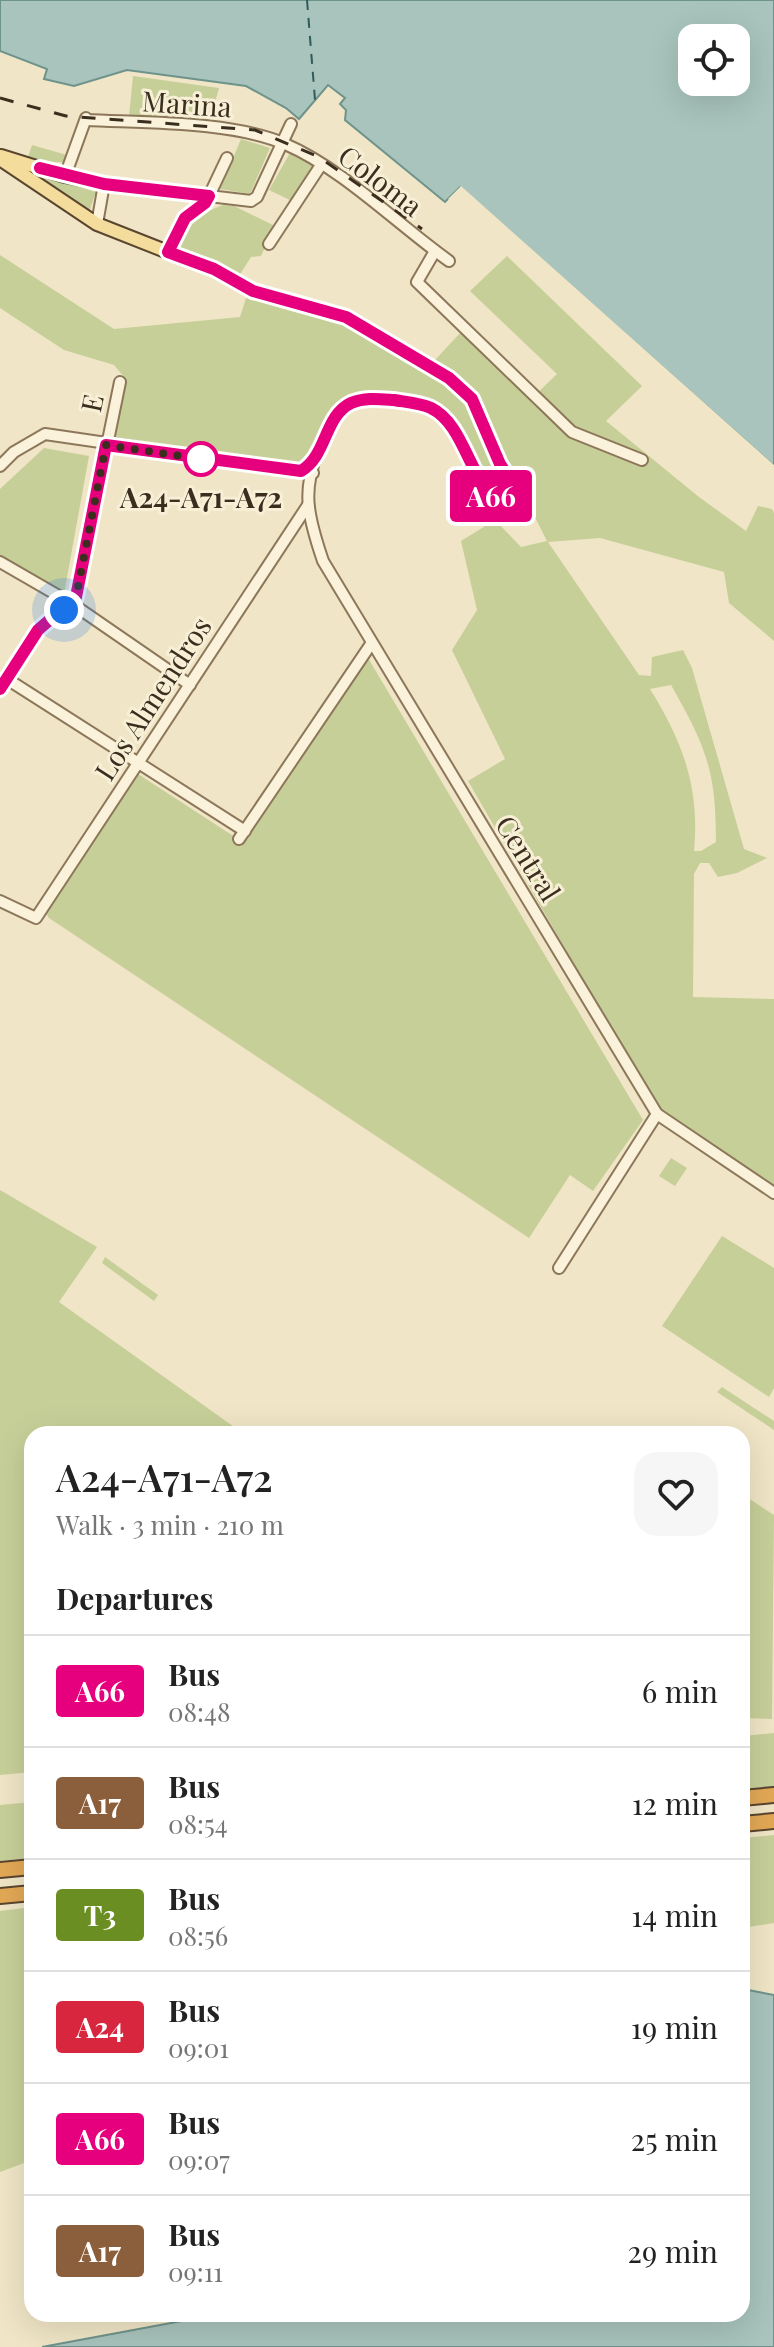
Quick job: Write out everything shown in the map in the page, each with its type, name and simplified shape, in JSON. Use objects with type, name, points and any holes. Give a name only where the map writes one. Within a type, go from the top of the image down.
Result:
[{"type":"highway","points":[[750,1797],[774,1795]]},
{"type":"highway","points":[[750,1823],[774,1821]]},
{"type":"highway","points":[[0,1870],[24,1868]]},
{"type":"highway","points":[[0,1896],[24,1894]]},
{"type":"main road","points":[[0,157],[104,184],[207,199]]},
{"type":"main road","points":[[0,157],[97,224],[168,252],[185,218],[207,199]]},
{"type":"street","name":"Marina","points":[[65,176],[86,119],[241,130],[282,143]]},
{"type":"street","points":[[227,158],[207,199],[244,202],[257,197],[291,124]]},
{"type":"street","name":"Coloma","points":[[282,143],[321,165],[449,261]]},
{"type":"street","points":[[269,244],[321,165]]},
{"type":"street","points":[[97,224],[104,184]]},
{"type":"street","points":[[435,251],[417,282],[572,432],[642,460]]},
{"type":"street","points":[[168,252],[214,269],[253,291],[346,317],[449,378],[472,399],[500,464],[523,500],[522,511],[511,514],[502,509],[476,478],[446,419],[430,407],[380,399],[351,404],[338,415],[318,455],[308,502]]},
{"type":"street","name":"E","points":[[71,603],[76,597],[120,382]]},
{"type":"street","points":[[0,466],[14,452],[45,434],[313,473]]},
{"type":"street","points":[[301,471],[318,455]]},
{"type":"street","points":[[288,470],[301,481],[308,502]]},
{"type":"street","name":"Central","points":[[308,502],[323,561],[657,1114],[774,1193]]},
{"type":"street","name":"Los Almendros","points":[[0,901],[36,918],[308,502]]},
{"type":"street","points":[[0,562],[71,603],[190,685]]},
{"type":"street","points":[[0,689],[38,630],[71,603]]},
{"type":"street","points":[[7,679],[138,763],[242,835],[371,644]]},
{"type":"street","points":[[559,1268],[657,1114]]},
{"type":"green space","points":[[133,76],[219,88],[210,120],[129,116]]},
{"type":"green space","points":[[241,139],[270,148],[250,194],[220,189]]},
{"type":"green space","points":[[32,145],[67,155],[67,162],[26,163]]},
{"type":"green space","points":[[291,151],[314,166],[292,201],[269,190]]},
{"type":"green space","points":[[19,166],[96,192],[89,212]]},
{"type":"green space","points":[[223,205],[234,206],[275,226],[261,256],[251,257],[239,276],[181,249],[178,243],[193,217]]},
{"type":"green space","points":[[0,255],[114,329],[240,317],[246,298],[314,312],[350,325],[408,356],[459,395],[480,427],[509,495],[508,501],[502,502],[468,451],[449,410],[426,398],[390,394],[364,396],[347,403],[306,465],[294,468],[112,441],[124,377],[114,365],[64,350],[0,308]]},
{"type":"green space","points":[[507,256],[642,386],[606,421],[746,531],[758,506],[772,509],[774,513],[774,641],[729,603],[724,572],[600,538],[548,542],[639,675],[651,676],[652,657],[683,650],[692,668],[744,849],[767,858],[737,873],[718,877],[709,863],[700,863],[694,874],[693,997],[774,999],[774,1185],[657,1107],[468,781],[505,759],[452,650],[477,610],[461,541],[495,520],[521,547],[547,541],[488,425],[481,401],[458,376],[435,360],[461,332],[530,400],[557,374],[470,291]],"holes":[[[671,685],[707,760],[714,796],[716,842],[701,851],[694,851],[694,807],[687,766],[672,728],[650,689]]]},
{"type":"green space","points":[[44,448],[89,456],[64,594],[0,555],[0,489]]},
{"type":"green space","points":[[368,658],[643,1120],[593,1191],[570,1175],[529,1238],[49,918],[46,913],[138,774],[241,841]]},
{"type":"green space","points":[[671,1158],[687,1168],[675,1186],[659,1176]]},
{"type":"green space","points":[[0,1190],[97,1247],[59,1302],[233,1426],[24,1426],[24,1773],[0,1775]]},
{"type":"green space","points":[[722,1236],[774,1268],[774,1388],[769,1397],[662,1326]]},
{"type":"green space","points":[[105,1257],[158,1295],[154,1301],[102,1263]]},
{"type":"green space","points":[[722,1387],[774,1421],[774,1430],[717,1392]]},
{"type":"green space","points":[[750,1499],[774,1515],[772,1719],[750,1718]]},
{"type":"green space","points":[[774,1733],[774,1789],[750,1791],[750,1735]]},
{"type":"green space","points":[[24,1803],[24,1859],[0,1861],[0,1805]]},
{"type":"green space","points":[[774,1835],[774,1923],[750,1927],[750,1837]]},
{"type":"green space","points":[[24,1908],[24,2163],[0,2172],[0,1911]]},
{"type":"water","points":[[0,0],[774,0],[774,466],[460,187],[445,202],[345,120],[346,110],[340,104],[345,98],[328,85],[299,119],[286,108],[246,86],[127,70],[74,86],[44,79],[47,69],[0,51]]},
{"type":"water","points":[[750,1990],[774,1995],[774,2347],[42,2347],[176,2322],[750,2322]]},
{"type":"pier","points":[[461,186],[774,465],[774,470],[461,192],[451,202],[448,199]]},
{"type":"ferry route","points":[[307,0],[315,100]]},
{"type":"railway","points":[[0,98],[66,116],[255,130],[319,157],[422,229]]},
{"type":"bus line","name":"A66","points":[[0,689],[38,630],[76,597],[106,445],[301,471],[318,455],[338,415],[351,404],[367,399],[405,402],[430,407],[446,419],[476,478],[502,509],[511,514],[522,511],[523,500],[500,464],[472,399],[449,378],[346,317],[253,291],[214,269],[168,252],[185,218],[205,203],[209,196],[104,184],[40,168]]},
{"type":"place","name":"A24-A71-A72","points":[[201,459]]},
{"type":"route","points":[[64,610],[76,597],[106,445],[201,459]]}]
